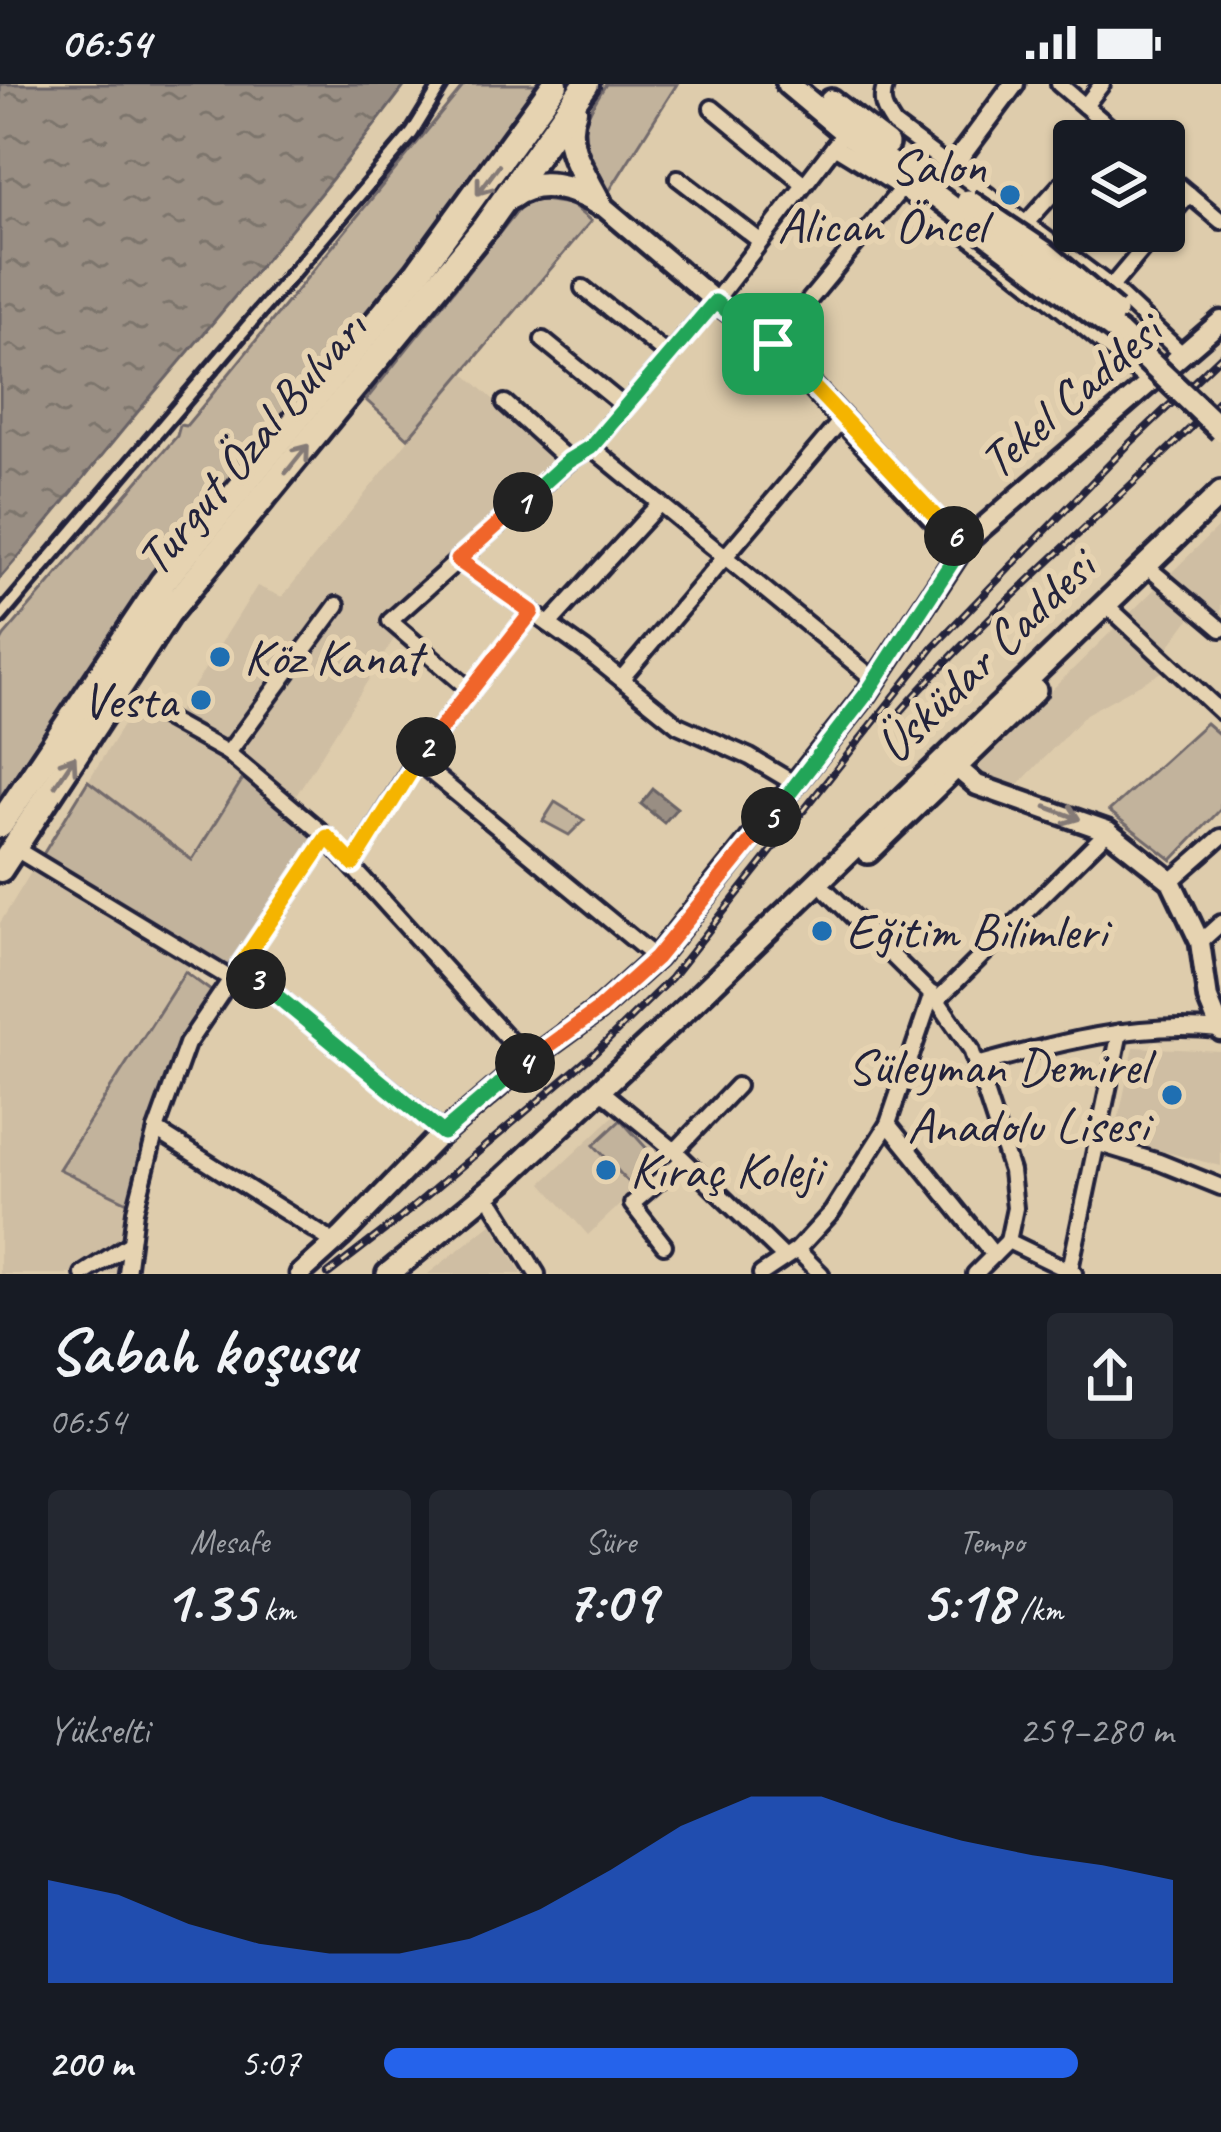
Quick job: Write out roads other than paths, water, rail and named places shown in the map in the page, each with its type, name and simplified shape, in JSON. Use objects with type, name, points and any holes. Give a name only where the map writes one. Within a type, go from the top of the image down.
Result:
[{"type":"highway","name":"Turgut Özal Bulvarı","points":[[0,825],[163,582],[438,246],[555,84]]},
{"type":"highway","name":"Turgut Özal Bulvarı","points":[[7,858],[168,613],[384,354],[505,201],[584,88]]},
{"type":"highway","points":[[584,88],[569,120],[569,133],[573,154],[598,202]]},
{"type":"highway","points":[[505,201],[521,188],[535,185],[578,190],[598,202]]},
{"type":"main road","points":[[788,84],[839,139],[906,182],[942,180],[1120,334],[1221,430]]},
{"type":"main road","points":[[810,84],[1045,253],[1123,318],[1221,411]]},
{"type":"main road","name":"Üsküdar Caddesi","points":[[950,762],[1114,611],[1221,493]]},
{"type":"main road","name":"Üsküdar Caddesi","points":[[388,1274],[604,1092],[1150,569],[1221,512]]},
{"type":"main road","name":"Üsküdar Caddesi","points":[[407,1274],[494,1205],[604,1092]]},
{"type":"street","points":[[0,617],[412,134],[442,84]]},
{"type":"street","points":[[886,84],[883,108],[942,180],[1028,221],[1112,287],[1181,354]]},
{"type":"street","points":[[942,180],[1014,84]]},
{"type":"street","points":[[1059,84],[1102,120]]},
{"type":"street","points":[[1085,106],[1102,84]]},
{"type":"street","points":[[712,108],[803,183]]},
{"type":"street","points":[[470,689],[390,621],[568,461],[591,447],[715,302],[839,139]]},
{"type":"street","points":[[678,178],[760,241]]},
{"type":"street","points":[[773,344],[906,182],[1149,382]]},
{"type":"street","points":[[1185,191],[1221,221]]},
{"type":"street","points":[[1028,221],[1053,193]]},
{"type":"street","points":[[1185,199],[1189,194]]},
{"type":"street","points":[[598,202],[715,302],[773,344],[932,517],[965,542]]},
{"type":"street","points":[[1112,287],[1141,252]]},
{"type":"street","points":[[583,288],[668,356]]},
{"type":"street","name":"Tekel Caddesi","points":[[300,1274],[443,1133],[656,958],[797,785],[875,680],[965,542],[1221,321]]},
{"type":"street","points":[[543,340],[625,407]]},
{"type":"street","points":[[505,403],[568,461]]},
{"type":"street","points":[[622,679],[843,418]]},
{"type":"street","points":[[591,447],[875,680]]},
{"type":"street","points":[[549,624],[660,503]]},
{"type":"street","points":[[458,560],[678,725],[751,757],[797,785]]},
{"type":"street","points":[[1150,569],[1221,629]]},
{"type":"street","points":[[227,753],[337,605]]},
{"type":"street","points":[[1114,611],[1221,712]]},
{"type":"street","points":[[353,864],[416,760],[532,612]]},
{"type":"street","points":[[146,707],[227,753],[327,837],[528,1061]]},
{"type":"street","points":[[416,760],[656,958]]},
{"type":"street","points":[[950,762],[977,785],[1108,831],[1171,881],[1200,942],[1208,1000],[1220,1030],[1179,1025],[1120,1032],[977,1065]]},
{"type":"street","points":[[761,1274],[790,1253],[843,1198],[888,1124],[935,997],[1108,831]]},
{"type":"street","points":[[127,1274],[156,1130],[187,1044],[327,837]]},
{"type":"street","points":[[1171,881],[1221,837]]},
{"type":"street","points":[[7,858],[236,973],[443,1133]]},
{"type":"street","points":[[822,887],[935,997],[977,1065],[1011,1171],[1015,1208],[1008,1240],[975,1274]]},
{"type":"street","points":[[1200,942],[1221,923]]},
{"type":"street","points":[[1008,1240],[1071,1273],[1120,1032]]},
{"type":"street","points":[[664,1244],[632,1204],[736,1086]]},
{"type":"street","points":[[604,1092],[790,1253],[821,1274]]},
{"type":"street","points":[[888,1124],[994,1255]]},
{"type":"street","points":[[156,1130],[335,1243]]},
{"type":"street","points":[[1096,1143],[1221,1187]]},
{"type":"street","points":[[494,1205],[538,1274]]},
{"type":"street","points":[[83,1274],[130,1244]]},
{"type":"water","points":[[0,84],[406,84],[0,578]]},
{"type":"water","points":[[653,789],[677,808],[664,823],[641,804]]},
{"type":"railway","points":[[328,1274],[596,1052],[671,978],[934,646],[1221,356]]},
{"type":"railway","points":[[901,711],[978,630],[1221,398]]},
{"type":"place","name":"Salon Alican Öncel","points":[[1010,195]]},
{"type":"place","name":"Köz Kanat","points":[[220,657]]},
{"type":"place","name":"Vesta","points":[[201,700]]},
{"type":"place","name":"Eğitim Bilimleri","points":[[822,931]]},
{"type":"place","name":"Süleyman Demirel Anadolu Lisesi","points":[[1172,1095]]},
{"type":"place","name":"Kıraç Koleji","points":[[606,1170]]}]
